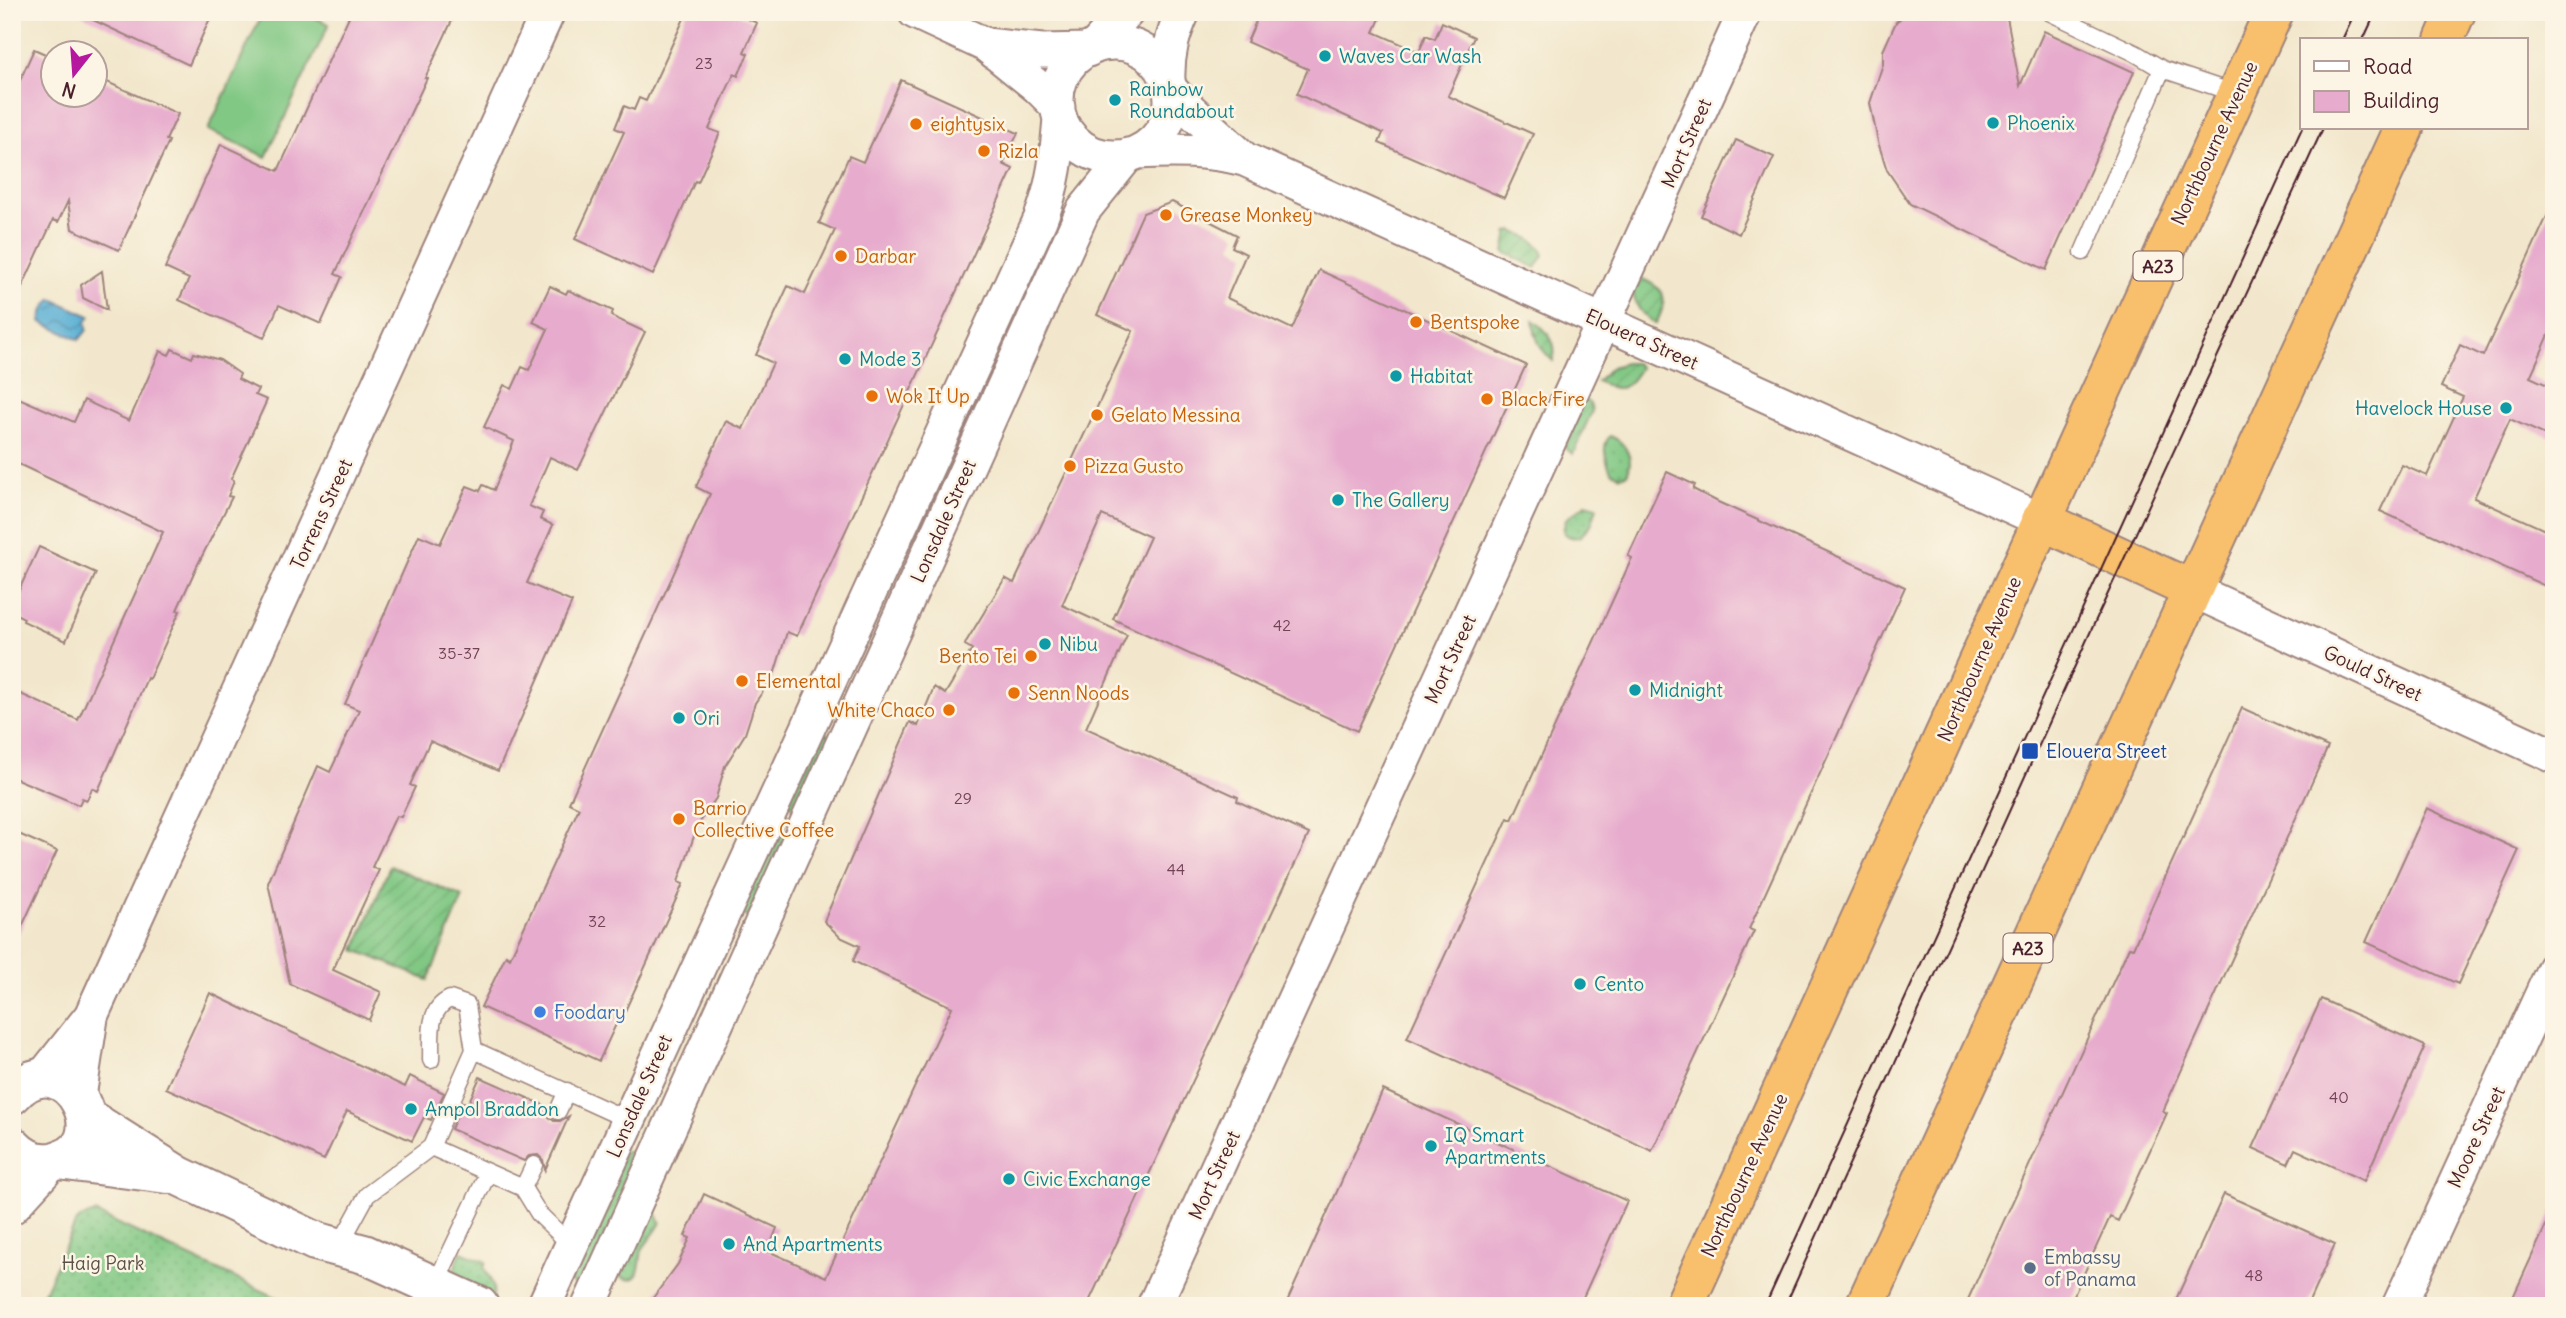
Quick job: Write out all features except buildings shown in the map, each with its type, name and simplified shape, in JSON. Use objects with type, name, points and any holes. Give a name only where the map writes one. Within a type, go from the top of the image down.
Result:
[{"type":"highway","name":"Northbourne Avenue","points":[[1684,1306],[2274,12]]},
{"type":"highway","points":[[2445,38],[2456,12]]},
{"type":"highway","name":"A23","points":[[1865,1306],[2403,130]]},
{"type":"highway","name":"Elouera Street","points":[[2041,520],[2192,590]]},
{"type":"street","name":"Torrens Street","points":[[83,1107],[91,1016],[548,12]]},
{"type":"street","points":[[915,12],[986,45],[1038,87],[1059,113],[1067,132],[1081,146],[1109,157],[1133,154],[1154,141],[1166,125],[1171,106],[1167,65],[1171,38],[1183,12]]},
{"type":"street","points":[[1059,113],[1057,94],[1063,75],[1074,60],[1091,49],[1127,12]]},
{"type":"street","name":"Mort Street","points":[[1154,1306],[1745,12]]},
{"type":"street","points":[[986,45],[1042,51],[1091,49],[1110,43],[1130,45],[1155,60],[1169,85]]},
{"type":"street","name":"Elouera Street","points":[[1169,85],[1186,107],[1244,159]]},
{"type":"street","name":"Lonsdale Street","points":[[544,1306],[1050,195],[1055,170],[1059,113]]},
{"type":"street","name":"Elouera Street","points":[[1133,154],[1182,149],[1213,151],[1244,159],[2041,520]]},
{"type":"street","name":"Lonsdale Street","points":[[589,1306],[1083,211],[1133,154]]},
{"type":"street","points":[[969,376],[1002,391]]},
{"type":"street","name":"Gould Street","points":[[2192,590],[2554,756]]},
{"type":"street","points":[[850,636],[884,652]]},
{"type":"street","points":[[735,886],[771,902]]},
{"type":"street","name":"Moore Street","points":[[2399,1306],[2554,968]]},
{"type":"street","name":"Torrens Street","points":[[23,1085],[91,1016]]},
{"type":"street","points":[[23,1085],[62,1083],[83,1107],[179,1176],[329,1248],[364,1254],[428,1299],[479,1306]]},
{"type":"street","points":[[12,1207],[56,1161],[80,1144],[85,1131],[83,1107]]},
{"type":"street","points":[[12,1146],[35,1161],[56,1161],[179,1176]]},
{"type":"lane","points":[[2049,12],[2135,53],[2162,69],[2237,94]]},
{"type":"lane","points":[[2083,252],[2162,69]]},
{"type":"lane","points":[[329,1248],[367,1195],[431,1147],[474,1050],[467,1004],[450,999],[442,1003],[434,1014],[431,1060]]},
{"type":"lane","points":[[474,1050],[628,1120]]},
{"type":"lane","points":[[558,1111],[567,1091]]},
{"type":"lane","points":[[431,1147],[523,1188],[539,1214],[572,1246]]},
{"type":"lane","points":[[523,1188],[534,1165]]},
{"type":"lane","points":[[428,1299],[488,1173]]},
{"type":"green space","points":[[263,12],[303,12],[329,24],[266,157],[208,130]]},
{"type":"green space","points":[[1513,231],[1532,240],[1542,250],[1544,255],[1536,268],[1504,252],[1508,232]]},
{"type":"green space","points":[[1636,276],[1659,289],[1662,294],[1663,306],[1656,324],[1644,315],[1636,304],[1633,291]]},
{"type":"green space","points":[[1533,320],[1543,328],[1553,343],[1553,361],[1538,342]]},
{"type":"green space","points":[[1636,363],[1640,368],[1627,385],[1617,388],[1597,381],[1612,367]]},
{"type":"green space","points":[[1584,399],[1590,404],[1592,411],[1573,454],[1565,448],[1563,441]]},
{"type":"green space","points":[[1610,436],[1620,442],[1627,451],[1630,462],[1627,474],[1621,476],[1611,472],[1605,449]]},
{"type":"green space","points":[[1586,504],[1597,507],[1592,523],[1580,537],[1568,536],[1563,531],[1566,519]]},
{"type":"green space","points":[[814,728],[838,739],[804,811],[781,801]]},
{"type":"green space","points":[[772,824],[794,834],[754,920],[731,910]]},
{"type":"green space","points":[[390,866],[463,897],[428,980],[355,950]]},
{"type":"green space","points":[[625,1151],[645,1160],[585,1289],[565,1280]]},
{"type":"green space","points":[[652,1206],[661,1222],[642,1250],[636,1277],[626,1279],[619,1276]]},
{"type":"green space","name":"Haig Park","points":[[95,1213],[295,1306],[38,1306],[75,1224],[81,1218]]},
{"type":"green space","points":[[461,1252],[486,1262],[484,1268],[493,1287],[492,1300],[450,1279]]},
{"type":"water","points":[[52,299],[90,316],[86,322],[87,330],[79,340],[41,322],[44,309]]},
{"type":"tram line","points":[[2343,38],[2355,12]]},
{"type":"tram line","points":[[2364,38],[2376,12]]},
{"type":"tram line","points":[[1765,1306],[2301,130]]},
{"type":"tram line","points":[[1785,1306],[2099,613],[2322,130]]},
{"type":"place","name":"Waves Car Wash","points":[[1325,56]]},
{"type":"place","name":"Rainbow Roundabout","points":[[1115,100]]},
{"type":"place","name":"Phoenix","points":[[1993,123]]},
{"type":"place","name":"eightysix","points":[[916,124]]},
{"type":"place","name":"Rizla","points":[[984,151]]},
{"type":"place","name":"Grease Monkey","points":[[1166,215]]},
{"type":"place","name":"Darbar","points":[[841,256]]},
{"type":"place","name":"Bentspoke","points":[[1416,322]]},
{"type":"place","name":"Mode 3","points":[[845,359]]},
{"type":"place","name":"Habitat","points":[[1396,376]]},
{"type":"place","name":"Wok It Up","points":[[872,396]]},
{"type":"place","name":"Black Fire","points":[[1487,399]]},
{"type":"place","name":"Havelock House","points":[[2506,408]]},
{"type":"place","name":"Gelato Messina","points":[[1097,415]]},
{"type":"place","name":"Pizza Gusto","points":[[1070,466]]},
{"type":"place","name":"The Gallery","points":[[1338,500]]},
{"type":"place","name":"Nibu","points":[[1045,644]]},
{"type":"place","name":"Bento Tei","points":[[1031,656]]},
{"type":"place","name":"Elemental","points":[[742,681]]},
{"type":"place","name":"Midnight","points":[[1635,690]]},
{"type":"place","name":"Senn Noods","points":[[1014,693]]},
{"type":"place","name":"White Chaco","points":[[949,710]]},
{"type":"place","name":"Ori","points":[[679,718]]},
{"type":"place","name":"Elouera Street","points":[[2030,751]]},
{"type":"place","name":"Barrio Collective Coffee","points":[[679,819]]},
{"type":"place","name":"Cento","points":[[1580,984]]},
{"type":"place","name":"Foodary","points":[[540,1012]]},
{"type":"place","name":"Ampol Braddon","points":[[411,1109]]},
{"type":"place","name":"IQ Smart Apartments","points":[[1431,1146]]},
{"type":"place","name":"Civic Exchange","points":[[1009,1179]]},
{"type":"place","name":"And Apartments","points":[[729,1244]]},
{"type":"place","name":"Embassy of Panama","points":[[2030,1268]]}]
